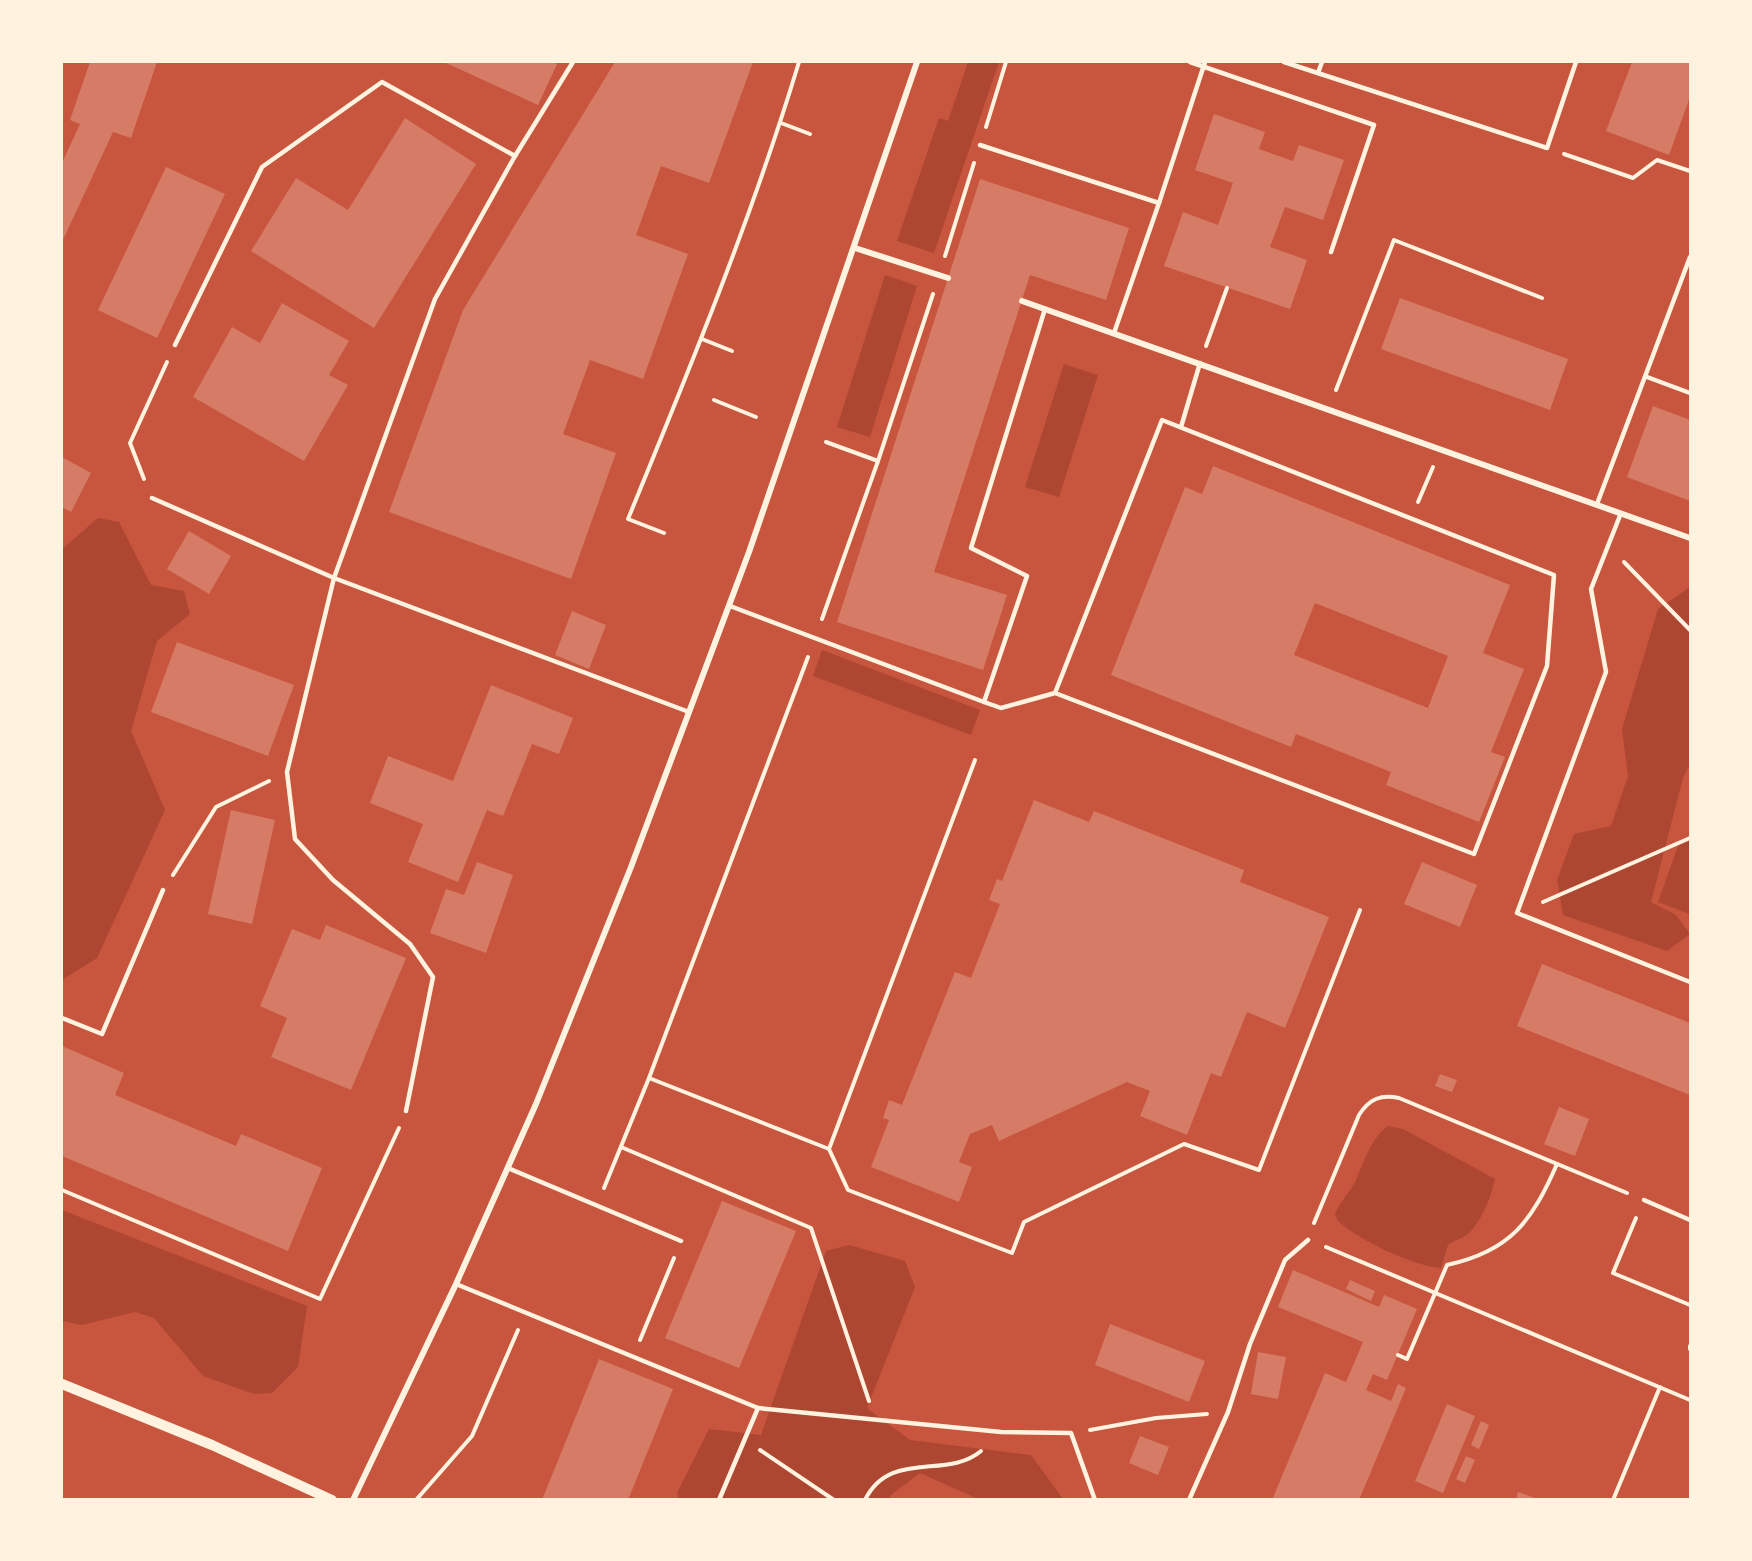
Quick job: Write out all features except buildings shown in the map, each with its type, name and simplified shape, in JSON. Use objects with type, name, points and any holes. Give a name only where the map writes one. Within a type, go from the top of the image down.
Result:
[{"type":"street","points":[[353,1500],[456,1284],[508,1168],[536,1104],[626,878],[730,606],[855,248],[917,62]]},
{"type":"street","points":[[855,248],[948,278]]},
{"type":"street","points":[[1022,301],[1690,538]]},
{"type":"street","points":[[62,1384],[212,1445],[332,1500]]},
{"type":"lane","points":[[406,1111],[433,977],[410,944],[333,880],[294,839],[287,772],[334,578],[435,299],[515,156],[573,62]]},
{"type":"lane","points":[[1190,62],[1205,64],[1374,125],[1330,252]]},
{"type":"lane","points":[[1284,62],[1547,148],[1576,62]]},
{"type":"lane","points":[[1318,73],[1322,62]]},
{"type":"lane","points":[[1114,333],[1205,64]]},
{"type":"lane","points":[[175,345],[262,167],[382,82],[515,156]]},
{"type":"lane","points":[[980,145],[1159,203]]},
{"type":"lane","points":[[1597,504],[1647,377],[1690,257]]},
{"type":"lane","points":[[984,702],[1027,576],[971,548],[1045,309]]},
{"type":"lane","points":[[1181,427],[1200,363]]},
{"type":"lane","points":[[1647,377],[1690,393]]},
{"type":"lane","points":[[730,606],[1002,708],[1055,693],[1474,854],[1547,666],[1554,575],[1162,420],[1055,693]]},
{"type":"lane","points":[[152,498],[334,578],[689,712]]},
{"type":"lane","points":[[1621,513],[1591,589],[1606,672],[1517,913],[1690,982]]},
{"type":"lane","points":[[62,1018],[102,1034],[163,890]]},
{"type":"lane","points":[[508,1168],[681,1241]]},
{"type":"lane","points":[[1644,1200],[1690,1220]]},
{"type":"lane","points":[[1189,1500],[1228,1413],[1250,1344],[1285,1260],[1308,1240]]},
{"type":"lane","points":[[456,1284],[758,1408],[1001,1432],[1071,1433],[1095,1500]]},
{"type":"lane","points":[[719,1500],[758,1408]]},
{"type":"path","points":[[664,533],[628,519],[702,339],[780,123],[799,62]]},
{"type":"path","points":[[597,1205],[649,1078],[815,637],[878,461],[1006,62]]},
{"type":"path","points":[[780,123],[810,134]]},
{"type":"path","points":[[1547,148],[1633,178],[1657,160],[1690,171]]},
{"type":"path","points":[[1337,385],[1394,240],[1542,298]]},
{"type":"path","points":[[1206,348],[1227,288]]},
{"type":"path","points":[[702,339],[732,351]]},
{"type":"path","points":[[152,498],[130,443],[175,345]]},
{"type":"path","points":[[714,400],[756,417]]},
{"type":"path","points":[[826,442],[878,461]]},
{"type":"path","points":[[1608,546],[1690,630]]},
{"type":"path","points":[[829,1149],[975,760]]},
{"type":"path","points":[[163,890],[216,807],[287,772]]},
{"type":"path","points":[[1517,913],[1690,838]]},
{"type":"path","points":[[649,1078],[829,1149],[848,1190],[1012,1253],[1024,1222],[1184,1144],[1258,1170],[1360,910]]},
{"type":"path","points":[[1690,1305],[1613,1273],[1644,1200],[1399,1098],[1387,1096],[1376,1098],[1365,1104],[1308,1240],[1690,1400]]},
{"type":"path","points":[[62,1190],[320,1299],[406,1111]]},
{"type":"path","points":[[621,1147],[812,1228],[875,1420]]},
{"type":"path","points":[[1398,1355],[1407,1359],[1447,1265],[1477,1258],[1508,1239],[1525,1223],[1540,1202],[1557,1164]]},
{"type":"path","points":[[633,1357],[681,1241]]},
{"type":"path","points":[[416,1500],[472,1436],[526,1313]]},
{"type":"path","points":[[1612,1500],[1660,1387]]},
{"type":"path","points":[[1071,1433],[1156,1418],[1228,1413]]},
{"type":"path","points":[[865,1500],[871,1488],[888,1474],[907,1468],[969,1461],[1001,1432]]},
{"type":"path","points":[[745,1439],[834,1500]]},
{"type":"shaded area","points":[[968,62],[999,62],[934,253],[897,241],[939,118],[948,121]]},
{"type":"shaded area","points":[[885,275],[917,286],[870,437],[837,427]]},
{"type":"shaded area","points":[[1064,364],[1098,375],[1059,497],[1025,487]]},
{"type":"shaded area","points":[[98,518],[119,522],[151,585],[184,591],[190,614],[157,641],[131,731],[165,810],[97,958],[62,980],[62,549]]},
{"type":"shaded area","points":[[1690,587],[1690,764],[1683,778],[1651,902],[1676,915],[1690,934],[1667,951],[1563,915],[1557,880],[1574,834],[1611,826],[1628,776],[1622,729],[1658,609]]},
{"type":"shaded area","points":[[822,650],[980,710],[971,735],[813,676]]},
{"type":"shaded area","points":[[1690,838],[1690,914],[1658,902],[1679,843]]},
{"type":"shaded area","points":[[1388,1126],[1403,1129],[1495,1179],[1483,1214],[1468,1234],[1448,1245],[1441,1268],[1415,1262],[1373,1244],[1348,1229],[1338,1221],[1335,1214],[1355,1182],[1372,1144]]},
{"type":"shaded area","points":[[62,1210],[307,1306],[298,1367],[272,1393],[254,1394],[203,1376],[154,1318],[135,1312],[82,1325],[62,1321]]},
{"type":"shaded area","points":[[849,1245],[905,1261],[915,1287],[867,1408],[910,1440],[1031,1455],[1063,1499],[978,1499],[920,1473],[889,1499],[679,1500],[677,1493],[709,1429],[761,1435],[826,1251]]}]
